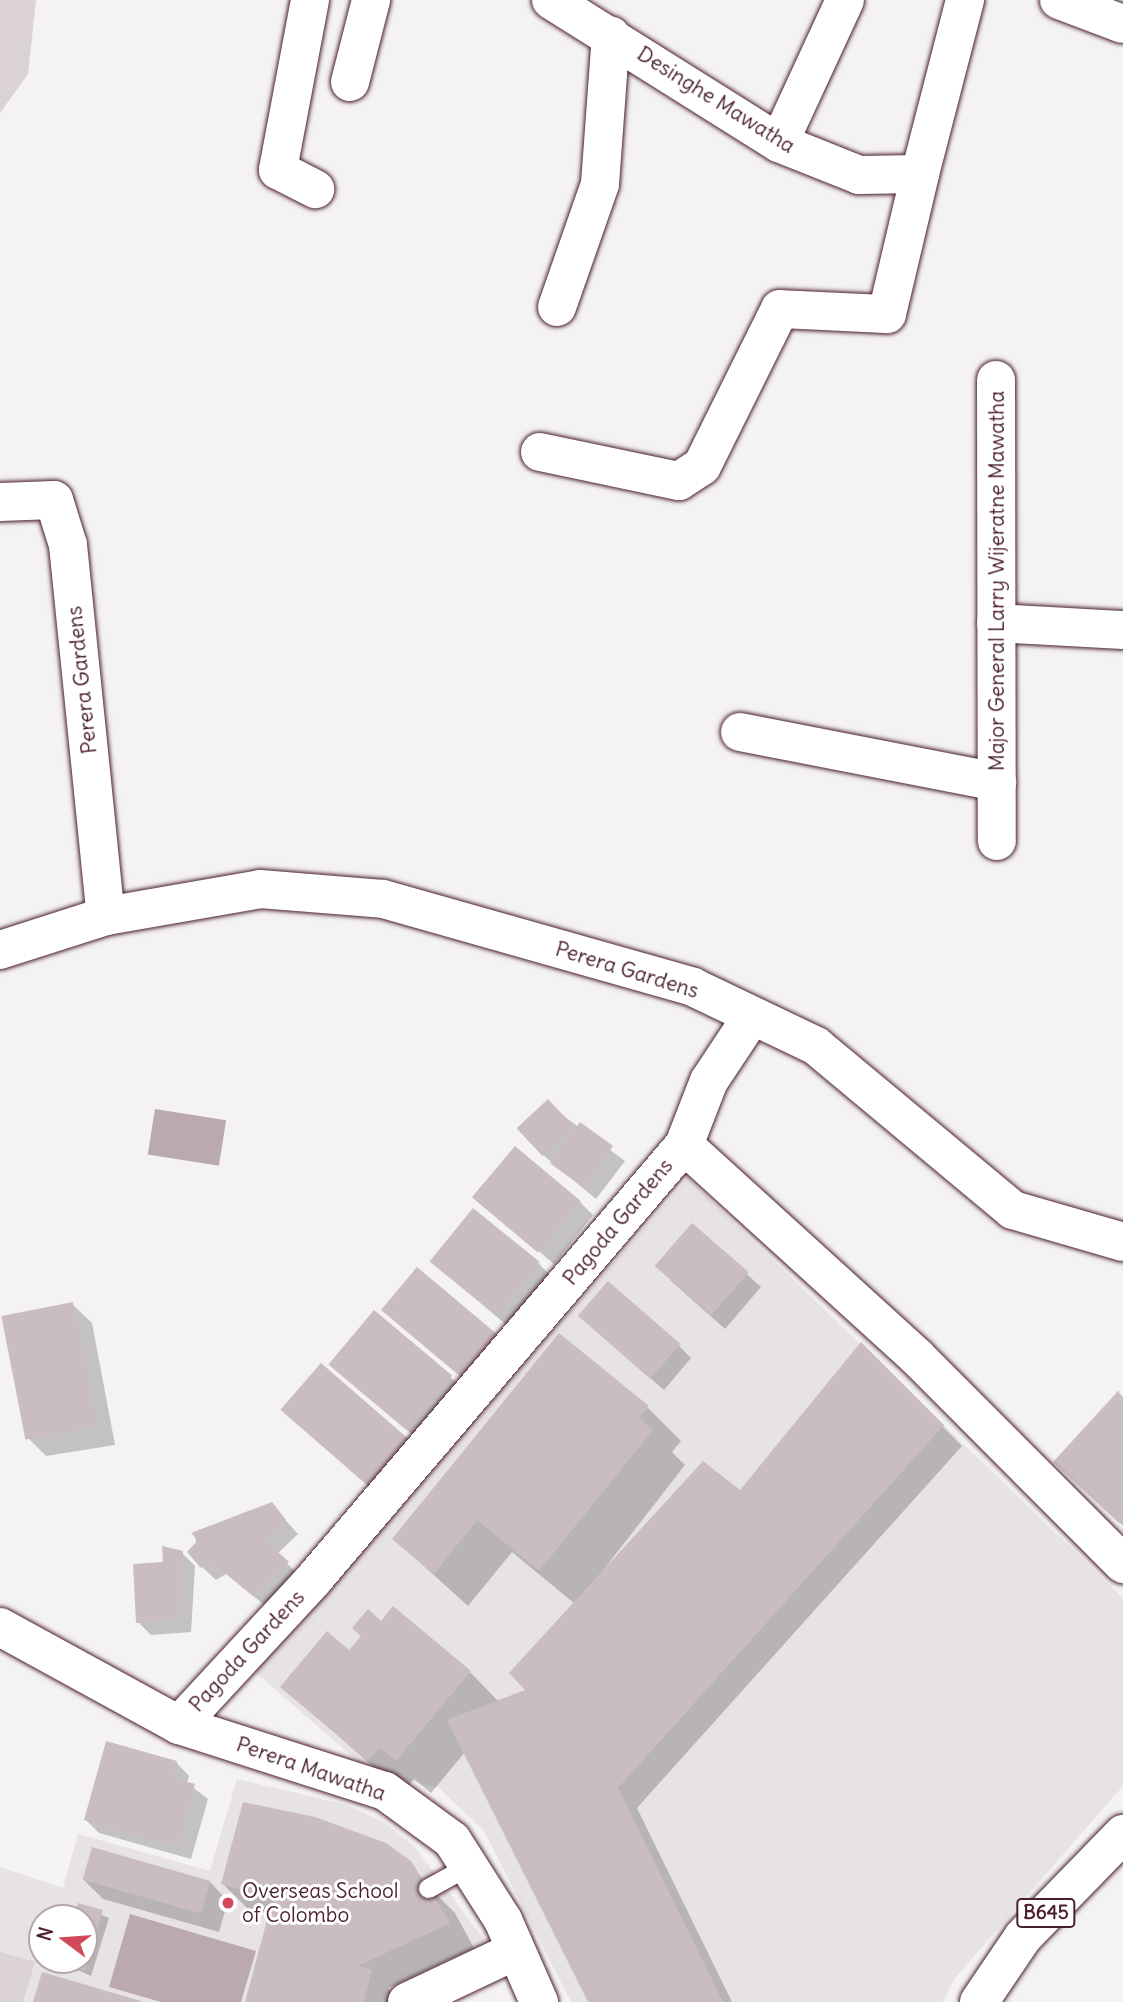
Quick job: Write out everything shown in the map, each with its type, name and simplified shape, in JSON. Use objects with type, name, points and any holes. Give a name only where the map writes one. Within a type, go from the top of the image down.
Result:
[{"type":"street","points":[[310,0],[278,170],[315,189]]},
{"type":"street","points":[[350,82],[371,0]]},
{"type":"street","name":"Desinghe Mawatha","points":[[551,0],[611,34],[779,143],[859,175],[920,174]]},
{"type":"street","points":[[779,143],[845,0]]},
{"type":"street","points":[[540,452],[678,481],[702,467],[780,309],[887,314],[965,0]]},
{"type":"street","points":[[1059,0],[1123,24]]},
{"type":"street","points":[[557,307],[600,184],[611,34]]},
{"type":"street","name":"Major General Larry Wijeratne Mawatha","points":[[996,380],[997,841]]},
{"type":"street","name":"Perera Gardens","points":[[0,502],[54,500],[68,545],[106,916]]},
{"type":"street","points":[[996,623],[1123,630]]},
{"type":"street","name":"Major General Larry Wijeratne Mawatha","points":[[740,732],[997,782]]},
{"type":"street","name":"Perera Gardens","points":[[0,950],[106,916],[260,889],[383,899],[693,988],[816,1046],[1013,1210],[1123,1242]]},
{"type":"street","points":[[684,1145],[709,1081],[752,1016]]},
{"type":"street","name":"Pagoda Gardens","points":[[179,1725],[314,1579],[684,1145],[918,1357],[1123,1564]]},
{"type":"street","name":"Perera Mawatha","points":[[0,1627],[179,1725],[385,1791],[452,1840],[515,1951],[539,2002]]},
{"type":"street","name":"B645","points":[[979,2002],[1023,1937],[1123,1833]]},
{"type":"street","points":[[407,2002],[515,1951]]},
{"type":"lane","points":[[428,1888],[468,1866]]},
{"type":"shaded area","points":[[0,0],[36,0],[28,74],[0,113]]},
{"type":"shaded area","points":[[155,1109],[226,1120],[219,1166],[148,1154]]},
{"type":"shaded area","points":[[688,1178],[1123,1598],[1123,1786],[955,1978],[943,2002],[571,2002],[484,1831],[439,1788],[369,1771],[254,1671]]},
{"type":"shaded area","name":"Overseas School of Colombo","points":[[237,1779],[347,1805],[385,1823],[415,1847],[494,1953],[396,2002],[0,2002],[0,1867],[63,1888],[78,1834],[210,1871]]},
{"type":"shaded area","points":[[130,1914],[256,1951],[241,2002],[161,2002],[109,1987]]},
{"type":"shaded area","points":[[0,1952],[28,1960],[28,1974],[31,1974],[23,2002],[0,2002]]},
{"type":"building","points":[[548,1099],[574,1127],[542,1156],[517,1128]]},
{"type":"building","points":[[580,1122],[613,1146],[583,1187],[550,1163]]},
{"type":"building","points":[[515,1146],[581,1201],[538,1253],[472,1197]]},
{"type":"building","points":[[473,1208],[540,1262],[496,1316],[430,1262]]},
{"type":"building","points":[[692,1223],[749,1272],[711,1315],[655,1266]]},
{"type":"building","points":[[417,1267],[498,1335],[462,1378],[381,1310]]},
{"type":"building","points":[[608,1281],[680,1344],[650,1379],[578,1316]]},
{"type":"building","points":[[73,1302],[97,1426],[25,1440],[1,1316]]},
{"type":"building","points":[[374,1310],[452,1376],[406,1430],[328,1364]]},
{"type":"building","points":[[559,1333],[649,1406],[639,1418],[653,1430],[539,1571],[477,1520],[434,1574],[392,1539]]},
{"type":"building","points":[[861,1342],[944,1425],[618,1788],[723,2002],[588,2002],[447,1720],[525,1690],[509,1673],[703,1461],[740,1490]]},
{"type":"building","points":[[321,1363],[413,1443],[372,1490],[280,1410]]},
{"type":"building","points":[[1119,1390],[1123,1518],[1119,1523],[1053,1462]]},
{"type":"building","points":[[272,1502],[286,1520],[265,1540],[289,1562],[253,1596],[212,1562],[201,1568],[187,1552],[198,1540],[191,1533]]},
{"type":"building","points":[[162,1546],[183,1551],[178,1619],[136,1623],[133,1564],[163,1562]]},
{"type":"building","points":[[393,1606],[471,1671],[396,1761],[380,1747],[368,1761],[280,1687],[327,1631],[349,1650],[361,1636],[352,1628],[368,1609],[381,1621]]},
{"type":"building","points":[[106,1741],[177,1761],[172,1778],[195,1784],[178,1847],[84,1820]]},
{"type":"building","points":[[243,1802],[315,1817],[386,1843],[411,1861],[450,1923],[358,1966],[372,1970],[364,2002],[245,2002],[273,1898],[221,1884]]},
{"type":"building","points":[[92,1847],[210,1881],[201,1914],[83,1880]]},
{"type":"building","points":[[98,1909],[103,1910],[98,1927]]},
{"type":"building","points":[[41,1974],[141,2001],[141,2002],[33,2002]]},
{"type":"place","name":"Overseas School of Colombo","points":[[228,1903]]}]
